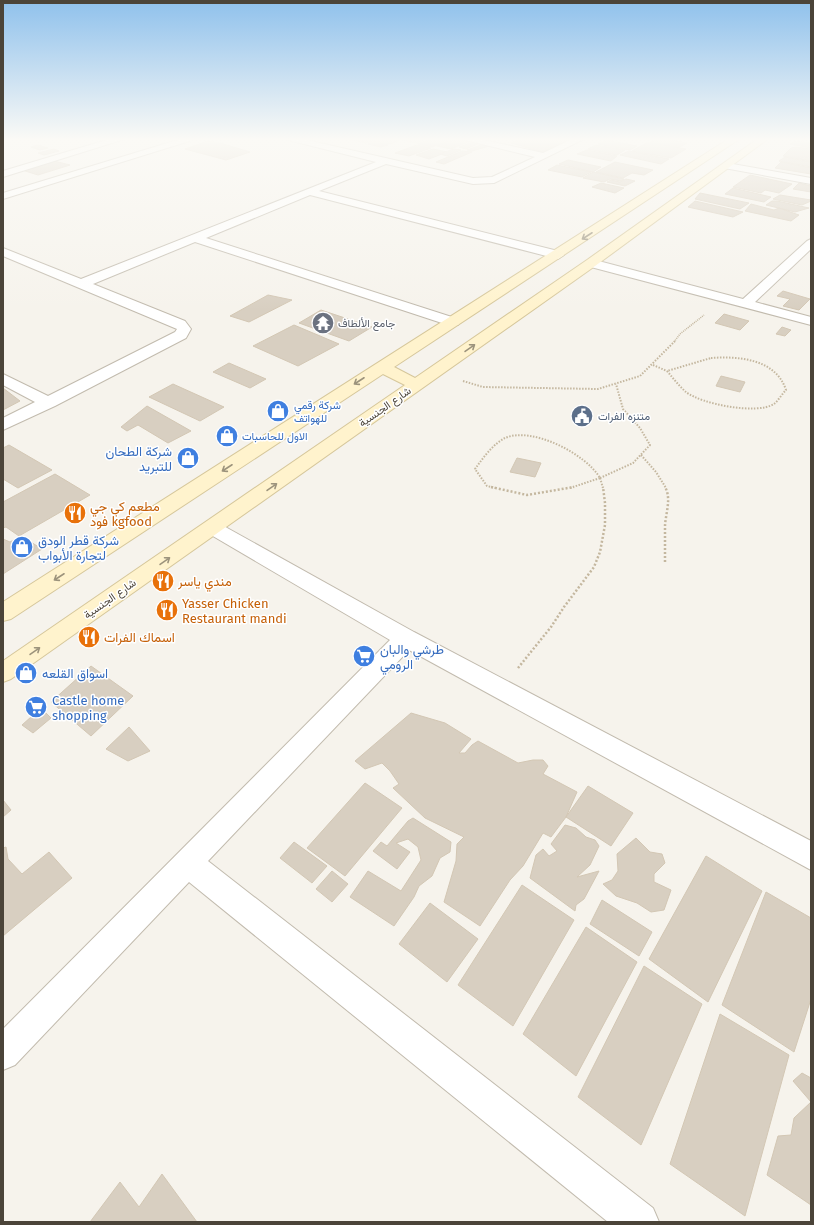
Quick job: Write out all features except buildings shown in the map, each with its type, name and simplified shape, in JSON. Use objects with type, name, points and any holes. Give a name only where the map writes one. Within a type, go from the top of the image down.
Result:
[{"type":"main road","points":[[3,613],[381,367],[454,322],[649,195]]},
{"type":"main road","name":"شارع الجنسية","points":[[3,673],[213,528],[686,195]]},
{"type":"main road","points":[[414,347],[451,361]]},
{"type":"main road","points":[[381,367],[417,385]]},
{"type":"street","points":[[81,284],[301,195]]},
{"type":"street","points":[[322,195],[558,255]]},
{"type":"street","points":[[195,238],[454,322]]},
{"type":"street","points":[[745,304],[809,248]]},
{"type":"street","points":[[3,425],[181,335],[184,329],[180,324],[4,252]]},
{"type":"street","points":[[591,263],[811,321]]},
{"type":"street","points":[[3,379],[49,402]]},
{"type":"street","points":[[213,528],[406,638],[811,856]]},
{"type":"street","points":[[3,1053],[406,638]]},
{"type":"street","points":[[188,863],[639,1222]]},
{"type":"path","points":[[436,372],[483,387],[598,389],[640,376],[653,365],[680,334],[708,313],[722,298]]},
{"type":"path","points":[[653,365],[666,371],[686,392],[712,404],[726,407],[761,408],[774,404],[786,390],[785,383],[779,374],[765,364],[730,357],[710,358],[666,371]]},
{"type":"path","points":[[501,689],[550,629],[564,608],[592,573],[600,552],[606,512],[600,477],[583,458],[560,445],[536,436],[507,438],[487,453],[475,469],[487,486],[527,495],[558,491],[586,484],[600,477],[633,463],[650,445],[640,428],[623,409],[616,384]]},
{"type":"path","points":[[641,455],[656,472],[667,490],[668,508],[665,525],[665,562]]},
{"type":"place","name":"جامع الألطاف","points":[[323,323]]},
{"type":"place","name":"شركة رقمي للهواتف","points":[[278,411]]},
{"type":"place","name":"متنزه الفرات","points":[[582,416]]},
{"type":"place","name":"الاول للحاسبات","points":[[227,436]]},
{"type":"place","name":"شركة الطحان للتبريد","points":[[188,458]]},
{"type":"place","name":"مطعم کي جي فود kgfood","points":[[75,513]]},
{"type":"place","name":"شركة قطر الودق لتجارة الأبواب","points":[[22,547]]},
{"type":"place","name":"مندي ياسر","points":[[163,581]]},
{"type":"place","name":"Yasser Chicken Restaurant mandi","points":[[167,610]]},
{"type":"place","name":"اسماك الفرات","points":[[89,637]]},
{"type":"place","name":"طرشي والبان الرومي","points":[[364,656]]},
{"type":"place","name":"اسواق القلعه","points":[[26,673]]},
{"type":"place","name":"Castle home shopping","points":[[36,707]]}]
